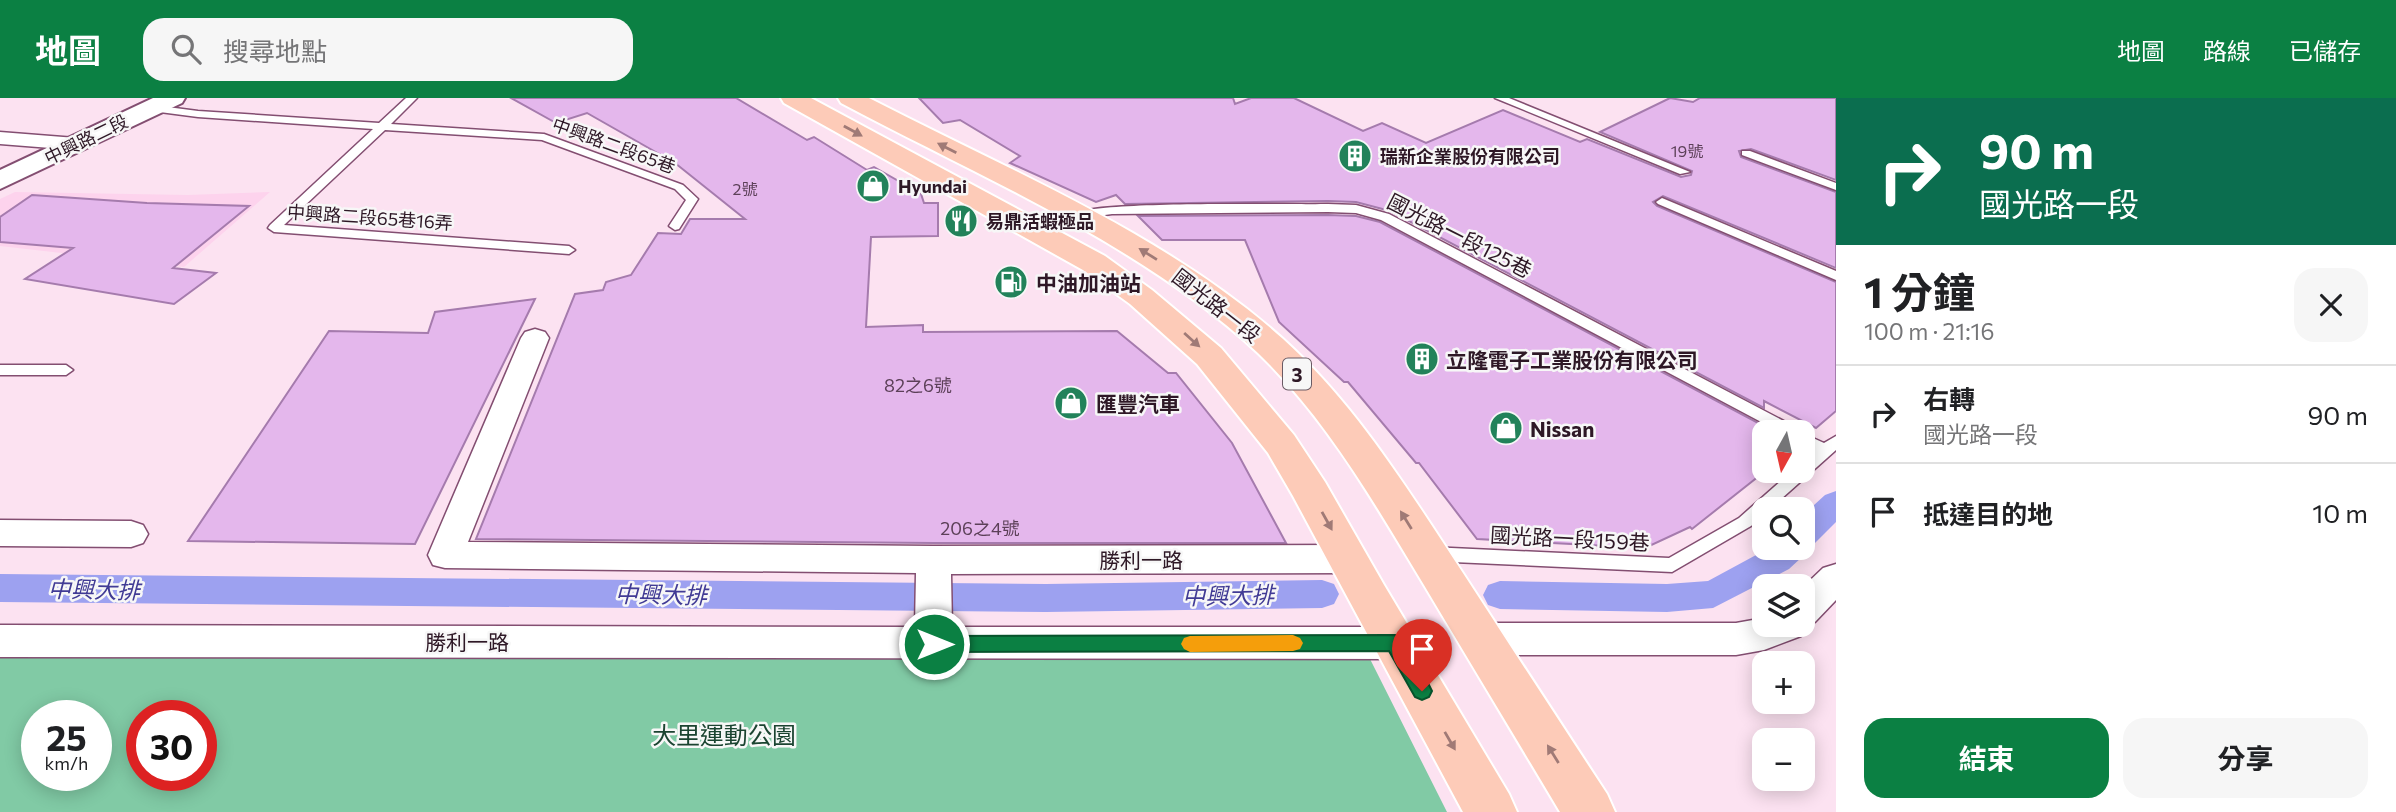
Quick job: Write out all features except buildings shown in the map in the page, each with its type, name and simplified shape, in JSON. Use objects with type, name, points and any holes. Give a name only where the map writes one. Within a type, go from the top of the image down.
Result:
[{"type":"main road","name":"國光路一段","points":[[793,98],[1094,263],[1174,324],[1209,356],[1281,443],[1491,812]]},
{"type":"main road","name":"國光路一段","points":[[850,98],[1142,250],[1194,284],[1271,347],[1347,432],[1428,554],[1589,812]]},
{"type":"street","name":"中興路二段","points":[[0,181],[162,103]]},
{"type":"street","points":[[0,138],[76,144]]},
{"type":"street","name":"勝利一路","points":[[535,338],[445,555],[933,560],[1348,559]]},
{"type":"street","points":[[0,533],[131,534]]},
{"type":"street","points":[[933,560],[934,644]]},
{"type":"street","points":[[1815,598],[1836,578]]},
{"type":"street","points":[[1481,639],[1736,639],[1752,636]]},
{"type":"street","name":"勝利一路","points":[[0,641],[1395,643]]},
{"type":"lane","points":[[382,125],[412,98]]},
{"type":"lane","points":[[1500,98],[1684,172]]},
{"type":"lane","name":"中興路二段65巷","points":[[162,103],[198,114],[544,137],[679,187],[692,200],[675,226]]},
{"type":"lane","name":"中興路二段65巷16弄","points":[[382,125],[274,228],[569,250]]},
{"type":"lane","points":[[1746,153],[1836,187]]},
{"type":"lane","points":[[1662,202],[1836,276]]},
{"type":"lane","name":"國光路一段125巷","points":[[1076,215],[1112,210],[1328,208],[1356,209],[1385,217],[1769,420]]},
{"type":"lane","points":[[0,370],[66,370]]},
{"type":"lane","name":"國光路一段159巷","points":[[1428,554],[1672,565],[1745,522],[1831,446]]},
{"type":"shaded area","points":[[15,192],[188,195],[270,192],[184,267],[0,246],[0,199]]},
{"type":"green space","name":"大里運動公園","points":[[0,657],[1370,659],[1447,812],[0,812]]},
{"type":"waterway","name":"中興大排","points":[[1815,523],[1836,503]]},
{"type":"waterway","name":"中興大排","points":[[1500,595],[1667,598],[1713,594],[1777,560]]},
{"type":"waterway","name":"中興大排","points":[[0,588],[1046,598],[1322,594]]},
{"type":"slow traffic","points":[[1190,644],[1293,643]]},
{"type":"place","name":"瑞新企業股份有限公司","points":[[1355,156]]},
{"type":"place","name":"Hyundai","points":[[873,186]]},
{"type":"place","name":"易鼎活蝦極品","points":[[961,221]]},
{"type":"place","name":"中油加油站","points":[[1011,282]]},
{"type":"place","name":"立隆電子工業股份有限公司","points":[[1422,359]]},
{"type":"place","name":"匯豐汽車","points":[[1071,403]]},
{"type":"place","name":"Nissan","points":[[1506,428]]},
{"type":"route","points":[[934,644],[1395,643],[1422,691]]}]
